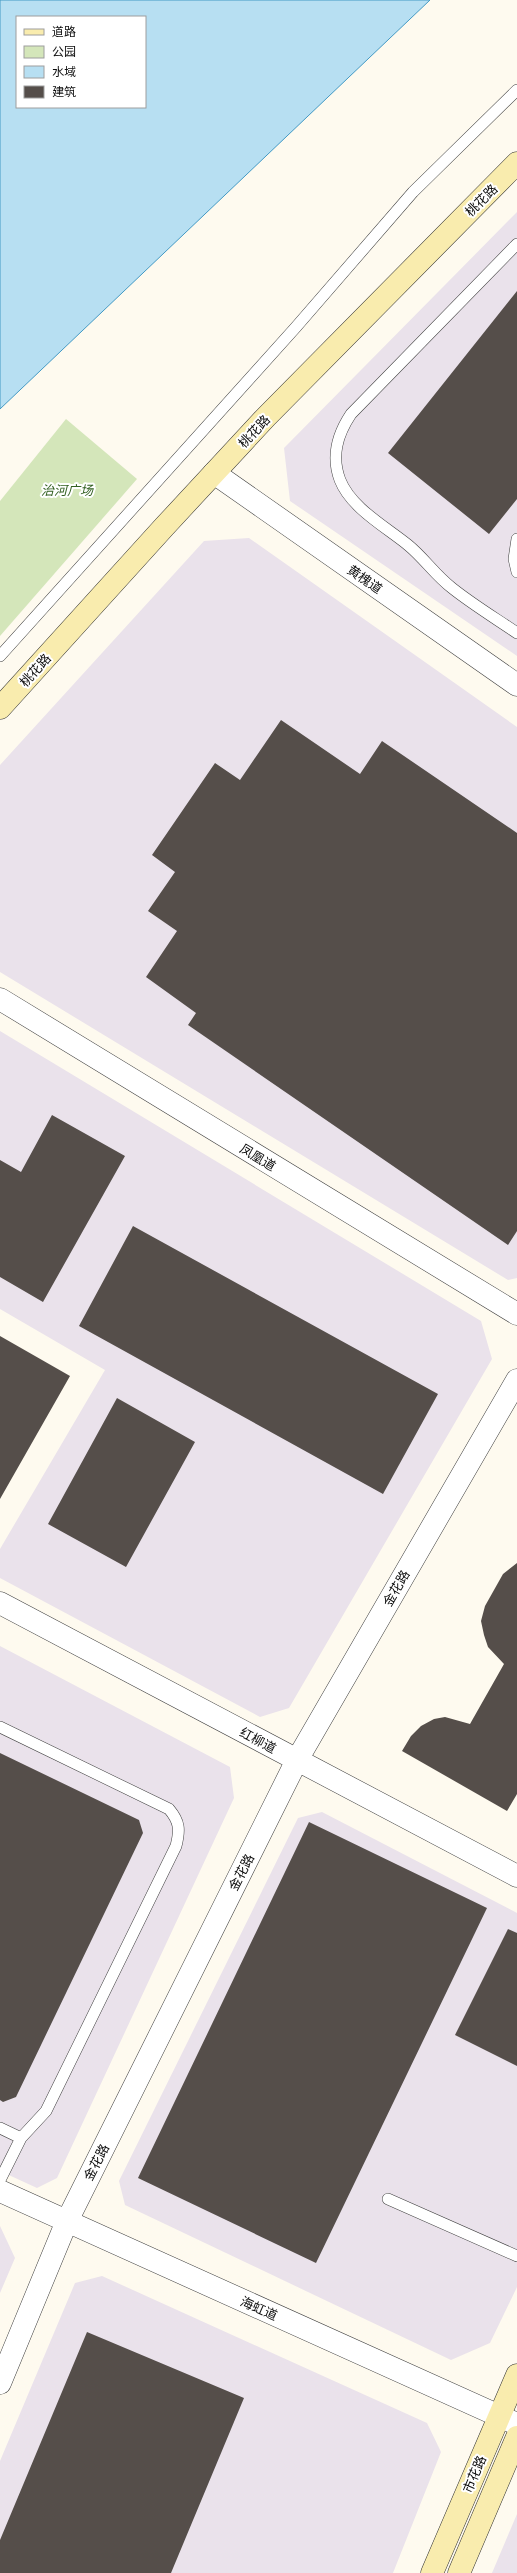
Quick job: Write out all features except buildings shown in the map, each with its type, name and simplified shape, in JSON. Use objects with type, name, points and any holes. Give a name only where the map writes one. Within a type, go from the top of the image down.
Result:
[{"type":"main road","name":"桃花路","points":[[0,708],[214,473],[517,163]]},
{"type":"main road","name":"市花路","points":[[432,2573],[508,2420],[517,2375]]},
{"type":"main road","name":"市花路","points":[[459,2573],[517,2437]]},
{"type":"street","name":"黄槐道","points":[[214,473],[517,685]]},
{"type":"street","name":"凤凰道","points":[[0,1000],[517,1314]]},
{"type":"street","name":"金花路","points":[[0,2383],[67,2221],[297,1760],[517,1380]]},
{"type":"street","name":"红柳道","points":[[0,1603],[517,1876]]},
{"type":"street","name":"海虹道","points":[[0,2191],[508,2420]]},
{"type":"lane","points":[[0,656],[291,333],[412,192],[517,90]]},
{"type":"lane","points":[[517,244],[351,414],[340,429],[336,443],[336,462],[340,481],[350,497],[414,549],[429,568],[452,588],[517,633]]},
{"type":"lane","points":[[517,539],[514,559],[517,572]]},
{"type":"lane","points":[[0,1727],[169,1809],[178,1819],[180,1832],[176,1846],[46,2111],[22,2138],[0,2180]]},
{"type":"lane","points":[[0,2128],[22,2138]]},
{"type":"lane","points":[[388,2199],[517,2256]]},
{"type":"shaded area","points":[[517,212],[517,656],[290,501],[284,448]]},
{"type":"shaded area","points":[[249,538],[517,727],[517,1278],[508,1280],[0,972],[0,765],[204,541]]},
{"type":"shaded area","points":[[0,1031],[481,1321],[492,1359],[289,1708],[260,1717],[0,1578],[0,1549],[105,1370],[0,1309]]},
{"type":"shaded area","points":[[0,1646],[230,1767],[234,1798],[57,2178],[37,2188],[0,2171]]},
{"type":"shaded area","points":[[322,1812],[517,1913],[517,2287],[490,2343],[451,2360],[125,2205],[119,2181],[298,1818]]},
{"type":"shaded area","points":[[0,2226],[15,2258],[0,2293]]},
{"type":"shaded area","points":[[102,2276],[427,2423],[441,2452],[393,2573],[0,2573],[0,2461],[75,2283]]},
{"type":"shaded area","points":[[517,2514],[517,2573],[492,2573]]},
{"type":"green space","name":"治河广场","points":[[66,419],[137,479],[0,636],[0,501]]},
{"type":"water","points":[[0,0],[430,0],[0,409]]}]
